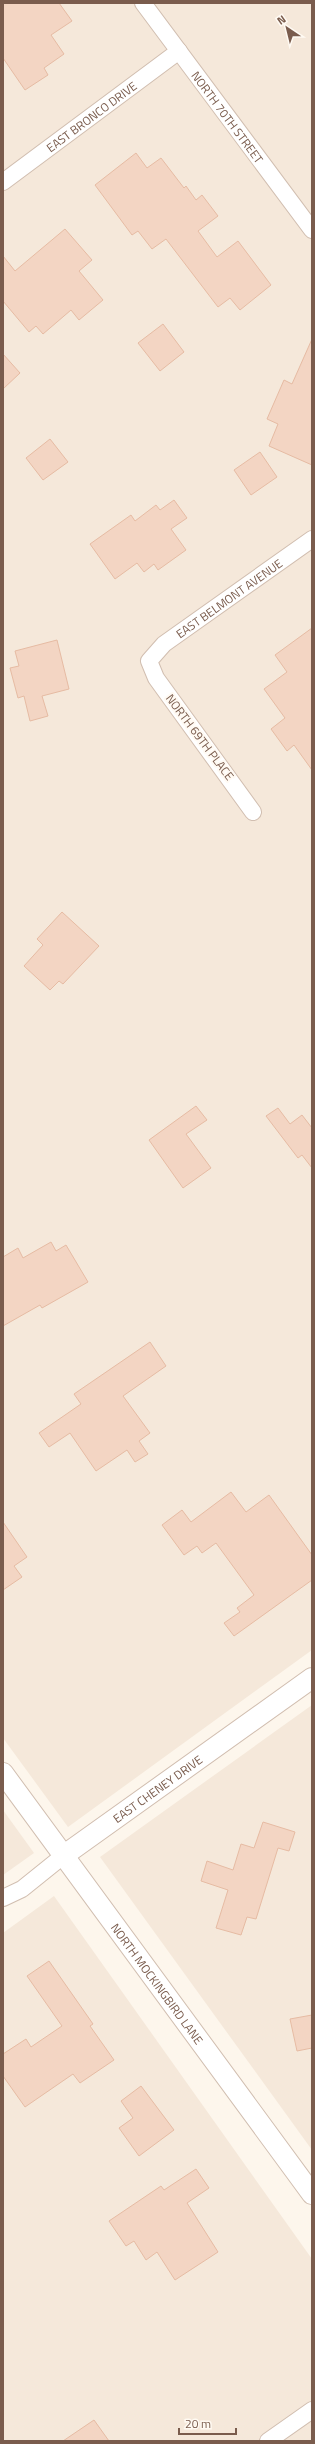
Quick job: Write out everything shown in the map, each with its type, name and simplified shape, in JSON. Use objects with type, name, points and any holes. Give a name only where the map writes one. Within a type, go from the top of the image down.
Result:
[{"type":"street","name":"NORTH 70TH STREET","points":[[143,3],[312,230]]},
{"type":"street","name":"EAST BRONCO DRIVE","points":[[3,182],[179,51]]},
{"type":"street","name":"EAST BELMONT AVENUE","points":[[149,661],[164,644],[312,539]]},
{"type":"street","name":"NORTH 69TH PLACE","points":[[149,661],[156,678],[253,812]]},
{"type":"street","name":"EAST CHENEY DRIVE","points":[[3,1898],[22,1889],[63,1856],[312,1678]]},
{"type":"street","name":"NORTH MOCKINGBIRD LANE","points":[[3,1773],[312,2194]]},
{"type":"street","points":[[268,2441],[312,2410]]},
{"type":"shaded area","points":[[3,3],[312,3],[312,1650],[68,1827],[3,1738]]},
{"type":"shaded area","points":[[312,1705],[312,2150],[100,1857]]},
{"type":"shaded area","points":[[3,1810],[34,1853],[3,1875]]},
{"type":"shaded area","points":[[54,1896],[312,2259],[312,2441],[3,2441],[3,1933]]},
{"type":"building","points":[[3,3],[59,3],[72,21],[51,35],[64,54],[44,68],[48,75],[25,90],[3,58]]},
{"type":"building","points":[[136,153],[147,168],[161,158],[184,188],[186,186],[196,200],[202,195],[218,216],[198,231],[217,257],[238,241],[271,285],[240,310],[230,298],[218,307],[166,239],[152,249],[138,231],[132,235],[95,185]]},
{"type":"building","points":[[65,229],[92,260],[79,271],[103,300],[79,320],[71,310],[43,334],[36,326],[29,332],[3,301],[3,256],[15,271]]},
{"type":"building","points":[[163,324],[184,352],[160,371],[138,343]]},
{"type":"building","points":[[312,339],[312,465],[269,446],[278,424],[267,419],[284,380],[292,384]]},
{"type":"building","points":[[3,354],[20,373],[3,389]]},
{"type":"building","points":[[50,439],[68,462],[43,480],[26,458]]},
{"type":"building","points":[[260,452],[277,477],[251,495],[234,470]]},
{"type":"building","points":[[174,500],[187,518],[171,529],[186,550],[158,570],[154,564],[144,572],[137,563],[115,579],[90,544],[131,515],[135,521],[156,505],[160,510]]},
{"type":"building","points":[[312,628],[312,770],[294,745],[287,751],[271,729],[285,718],[264,689],[287,672],[275,655]]},
{"type":"building","points":[[57,640],[69,689],[42,696],[48,716],[30,721],[24,696],[18,698],[10,668],[19,666],[15,651]]},
{"type":"building","points":[[62,912],[99,946],[63,984],[59,981],[50,990],[24,966],[43,945],[37,939]]},
{"type":"building","points":[[196,1106],[207,1120],[186,1134],[211,1168],[183,1188],[149,1140]]},
{"type":"building","points":[[278,1108],[290,1124],[302,1115],[312,1128],[312,1168],[302,1155],[298,1158],[266,1116]]},
{"type":"building","points":[[51,1242],[56,1251],[66,1245],[88,1282],[42,1308],[40,1305],[3,1326],[3,1257],[18,1248],[23,1258]]},
{"type":"building","points":[[150,1342],[166,1366],[123,1396],[150,1433],[139,1441],[148,1454],[135,1462],[127,1450],[96,1471],[70,1433],[49,1447],[39,1433],[81,1404],[74,1394]]},
{"type":"building","points":[[231,1492],[246,1512],[269,1495],[312,1555],[312,1580],[234,1636],[224,1623],[240,1612],[237,1608],[254,1595],[216,1543],[202,1553],[197,1546],[184,1555],[162,1525],[182,1510],[191,1522]]},
{"type":"building","points":[[3,1522],[27,1557],[14,1566],[22,1577],[3,1590]]},
{"type":"building","points":[[263,1822],[295,1832],[289,1851],[278,1848],[256,1919],[247,1917],[241,1935],[216,1928],[228,1890],[201,1881],[207,1861],[233,1870],[241,1844],[254,1848]]},
{"type":"building","points":[[49,1961],[93,2024],[90,2026],[114,2060],[80,2083],[73,2074],[25,2107],[3,2076],[3,2054],[26,2039],[31,2047],[62,2026],[27,1976]]},
{"type":"building","points":[[312,2015],[312,2048],[297,2051],[290,2019]]},
{"type":"building","points":[[141,2086],[174,2130],[139,2156],[119,2128],[133,2118],[121,2101]]},
{"type":"building","points":[[196,2169],[209,2188],[187,2203],[218,2252],[175,2280],[157,2252],[146,2260],[134,2241],[126,2246],[109,2221],[161,2186],[164,2190]]},
{"type":"building","points":[[94,2420],[109,2441],[63,2441]]}]
